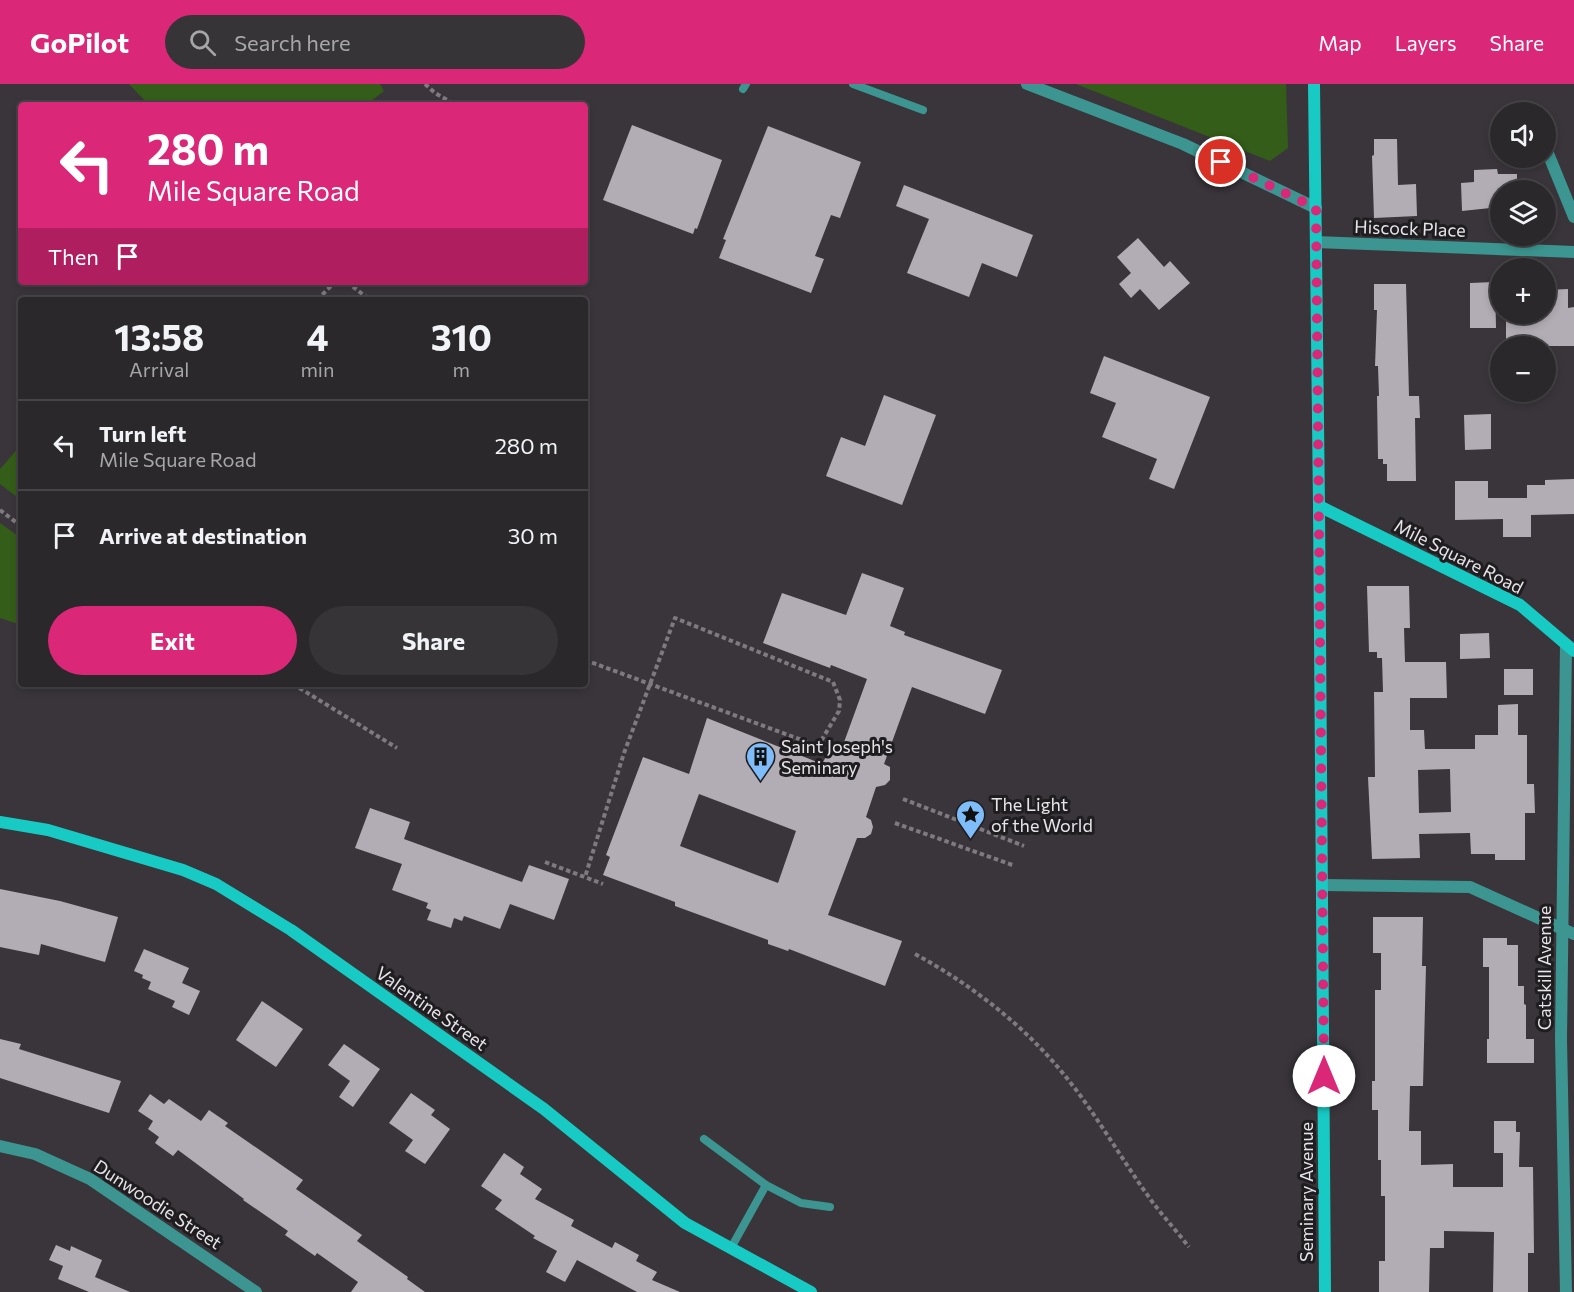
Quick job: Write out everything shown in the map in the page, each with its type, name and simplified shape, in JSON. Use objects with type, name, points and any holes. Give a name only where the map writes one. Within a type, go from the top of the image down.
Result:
[{"type":"street","points":[[1027,84],[1183,144],[1316,208]]},
{"type":"street","name":"Seminary Avenue","points":[[1314,84],[1325,1292]]},
{"type":"street","points":[[1554,168],[1574,217]]},
{"type":"street","name":"Hiscock Place","points":[[1316,242],[1574,252]]},
{"type":"street","name":"Mile Square Road","points":[[1319,506],[1520,605],[1570,648]]},
{"type":"street","name":"Catskill Avenue","points":[[1566,1292],[1561,1039],[1570,648]]},
{"type":"street","name":"Valentine Street","points":[[0,822],[48,830],[183,870],[216,884],[291,930],[544,1109],[685,1223],[810,1292]]},
{"type":"street","points":[[1323,885],[1470,887],[1574,934]]},
{"type":"street","name":"Dunwoodie Street","points":[[0,1146],[35,1154],[90,1179],[256,1292]]},
{"type":"lane","points":[[853,84],[923,110]]},
{"type":"lane","points":[[704,1138],[766,1185],[801,1203],[830,1207]]},
{"type":"lane","points":[[731,1248],[766,1185]]},
{"type":"path","points":[[425,84],[451,102]]},
{"type":"path","points":[[320,297],[332,285]]},
{"type":"path","points":[[350,285],[366,297]]},
{"type":"path","points":[[0,510],[18,524]]},
{"type":"path","points":[[585,877],[624,753],[650,685],[675,618],[833,682],[840,700],[839,711],[818,746],[650,685],[588,661]]},
{"type":"path","points":[[298,687],[397,748]]},
{"type":"path","points":[[903,799],[1024,846]]},
{"type":"path","points":[[895,823],[1015,866]]},
{"type":"path","points":[[545,862],[603,884]]},
{"type":"path","points":[[915,954],[944,970],[1034,1040],[1066,1077],[1146,1194],[1189,1247]]},
{"type":"green space","points":[[129,84],[380,84],[384,91],[370,102],[146,102]]},
{"type":"green space","points":[[1076,84],[1286,84],[1288,148],[1270,161]]},
{"type":"green space","points":[[18,448],[18,498],[0,484],[0,469]]},
{"type":"green space","points":[[0,523],[18,536],[18,624],[0,618]]},
{"type":"building","points":[[632,125],[722,160],[697,229],[695,228],[693,234],[603,200]]},
{"type":"building","points":[[768,126],[861,162],[840,218],[831,215],[815,256],[824,259],[811,293],[719,258],[726,240],[723,239]]},
{"type":"building","points":[[1374,139],[1397,139],[1398,185],[1416,184],[1417,216],[1374,218],[1372,156],[1374,155]]},
{"type":"building","points":[[1497,169],[1498,174],[1517,174],[1517,180],[1490,180],[1490,208],[1462,211],[1461,183],[1474,182],[1474,170]]},
{"type":"building","points":[[904,185],[1033,235],[1017,277],[982,263],[969,297],[907,273],[929,219],[896,206]]},
{"type":"building","points":[[1138,238],[1164,267],[1170,261],[1190,283],[1159,310],[1140,289],[1131,298],[1119,284],[1131,273],[1117,257]]},
{"type":"building","points":[[1490,282],[1490,324],[1496,324],[1496,328],[1470,328],[1470,283]]},
{"type":"building","points":[[1374,284],[1406,284],[1409,396],[1419,396],[1420,418],[1415,418],[1416,481],[1387,481],[1387,464],[1383,464],[1383,459],[1378,459],[1377,396],[1379,396],[1378,366],[1375,366],[1377,310],[1374,310]]},
{"type":"building","points":[[1568,289],[1568,308],[1574,307],[1574,346],[1556,346],[1556,336],[1506,336],[1506,324],[1556,324],[1556,290]]},
{"type":"building","points":[[1104,356],[1210,397],[1174,489],[1149,479],[1157,459],[1102,437],[1116,403],[1090,393]]},
{"type":"building","points":[[884,395],[936,415],[902,505],[826,476],[841,437],[865,446]]},
{"type":"building","points":[[1491,414],[1491,449],[1465,450],[1464,415]]},
{"type":"building","points":[[1574,479],[1574,514],[1531,515],[1531,537],[1503,537],[1503,519],[1455,520],[1455,481],[1488,481],[1488,498],[1527,498],[1527,485],[1545,485],[1545,480]]},
{"type":"building","name":"Saint Joseph's Seminary","points":[[862,573],[904,588],[890,626],[905,632],[904,635],[1002,670],[985,714],[912,687],[884,764],[890,767],[890,780],[885,785],[876,787],[866,817],[871,820],[873,827],[871,834],[865,838],[857,838],[828,915],[902,941],[885,986],[789,949],[788,951],[768,944],[768,940],[675,906],[675,902],[603,875],[610,857],[606,855],[643,757],[689,774],[707,718],[822,764],[830,749],[843,745],[867,679],[763,643],[782,593],[846,615]],"holes":[[[699,794],[796,831],[778,883],[680,846]]]},
{"type":"building","points":[[1367,586],[1409,586],[1410,628],[1404,628],[1405,662],[1446,662],[1447,698],[1410,698],[1410,730],[1424,730],[1425,749],[1475,749],[1475,735],[1498,735],[1498,705],[1518,704],[1518,735],[1527,735],[1527,784],[1534,784],[1535,813],[1525,813],[1525,860],[1495,860],[1495,854],[1471,854],[1470,833],[1419,834],[1420,858],[1372,859],[1368,777],[1375,777],[1374,692],[1383,692],[1382,658],[1377,658],[1377,652],[1369,652]],"holes":[[[1450,769],[1451,812],[1419,813],[1418,770]]]},
{"type":"building","points":[[1489,633],[1490,658],[1460,659],[1460,634]]},
{"type":"building","points":[[1504,669],[1533,669],[1533,695],[1504,695]]},
{"type":"building","points":[[370,808],[410,822],[404,839],[522,882],[529,865],[569,879],[554,920],[510,904],[500,929],[464,916],[462,921],[454,918],[451,928],[427,920],[431,910],[426,908],[428,903],[392,890],[402,864],[355,848]]},
{"type":"building","points":[[0,889],[60,901],[118,917],[105,962],[41,944],[39,955],[0,947]]},
{"type":"building","points":[[1373,917],[1423,917],[1422,966],[1426,966],[1423,1086],[1410,1086],[1409,1131],[1421,1131],[1421,1165],[1453,1164],[1453,1187],[1503,1187],[1503,1153],[1494,1153],[1494,1121],[1516,1121],[1516,1132],[1520,1132],[1519,1167],[1533,1167],[1534,1253],[1528,1253],[1528,1292],[1493,1292],[1494,1232],[1444,1231],[1444,1248],[1430,1248],[1429,1292],[1379,1292],[1379,1261],[1385,1261],[1385,1196],[1381,1196],[1381,1160],[1378,1160],[1378,1110],[1372,1110],[1372,1081],[1375,1081],[1375,990],[1381,990],[1381,953],[1373,953]]},
{"type":"building","points":[[1483,938],[1507,938],[1507,945],[1518,945],[1518,986],[1524,986],[1526,1039],[1534,1039],[1534,1063],[1487,1063],[1489,967],[1483,967]]},
{"type":"building","points":[[144,949],[189,968],[182,983],[200,991],[189,1015],[172,1007],[175,1001],[148,989],[151,982],[134,971]]},
{"type":"building","points":[[262,1001],[303,1029],[276,1067],[236,1040]]},
{"type":"building","points":[[0,1039],[21,1044],[19,1049],[121,1081],[109,1113],[0,1078]]},
{"type":"building","points":[[344,1044],[380,1069],[353,1107],[339,1097],[350,1081],[328,1065]]},
{"type":"building","points":[[411,1093],[435,1110],[431,1115],[450,1129],[425,1164],[405,1151],[413,1140],[389,1123]]},
{"type":"building","points":[[150,1094],[164,1104],[169,1099],[201,1121],[209,1110],[228,1123],[225,1126],[303,1180],[296,1189],[362,1235],[357,1241],[425,1292],[351,1292],[358,1282],[317,1253],[315,1256],[285,1235],[288,1231],[178,1150],[173,1156],[155,1143],[159,1137],[148,1129],[153,1121],[138,1111]]},
{"type":"building","points":[[504,1153],[524,1167],[520,1174],[542,1189],[535,1199],[574,1220],[571,1226],[612,1248],[615,1242],[639,1255],[636,1261],[657,1272],[652,1280],[680,1292],[637,1292],[577,1260],[565,1282],[546,1272],[557,1251],[533,1238],[535,1236],[495,1209],[502,1200],[481,1186]]},
{"type":"building","points":[[56,1245],[70,1251],[71,1246],[102,1260],[95,1277],[130,1292],[89,1292],[58,1279],[63,1266],[49,1260]]},
{"type":"place","name":"Saint Joseph's Seminary","points":[[760,782]]},
{"type":"place","name":"The Light of the World","points":[[970,840]]},
{"type":"route","points":[[1221,162],[1316,208],[1324,1076]]}]
